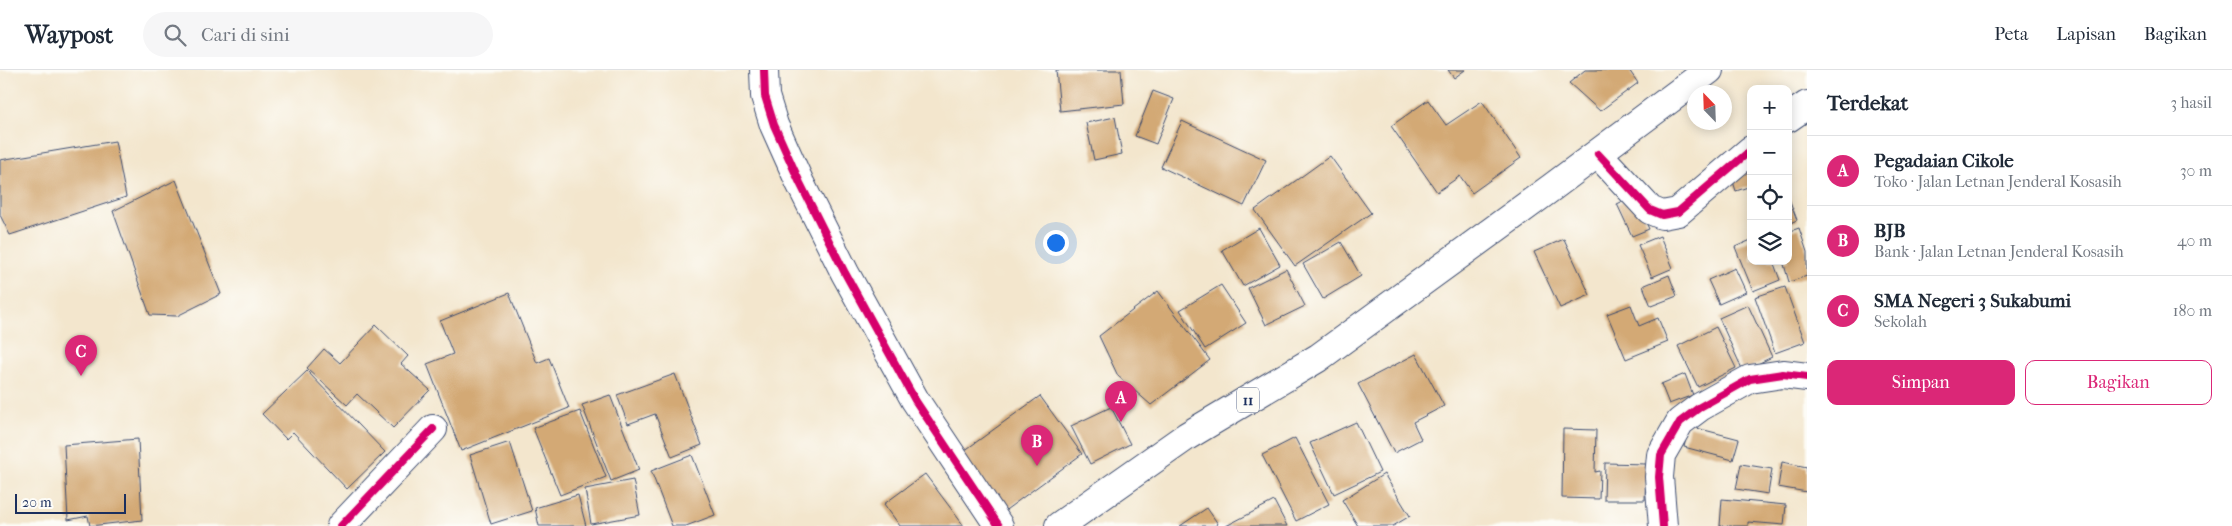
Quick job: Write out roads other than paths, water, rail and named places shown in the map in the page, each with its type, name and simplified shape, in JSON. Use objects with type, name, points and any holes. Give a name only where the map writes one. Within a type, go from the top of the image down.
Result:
[{"type":"main road","points":[[764,70],[765,96],[774,125],[800,183],[845,273],[915,400],[999,526]]},
{"type":"main road","points":[[1710,70],[1598,154],[1650,210],[1662,214],[1678,212],[1747,153]]},
{"type":"main road","points":[[1792,115],[1807,105]]},
{"type":"main road","name":"11","points":[[1059,526],[1187,436],[1318,358],[1598,154]]},
{"type":"main road","points":[[1663,526],[1659,477],[1661,455],[1680,422],[1716,398],[1750,379],[1783,374],[1807,377]]},
{"type":"main road","points":[[341,526],[434,429]]},
{"type":"place","name":"SMA Negeri 3 Sukabumi","points":[[81,376]]},
{"type":"place","name":"Pegadaian Cikole","points":[[1121,422]]},
{"type":"place","name":"BJB","points":[[1037,466]]}]
